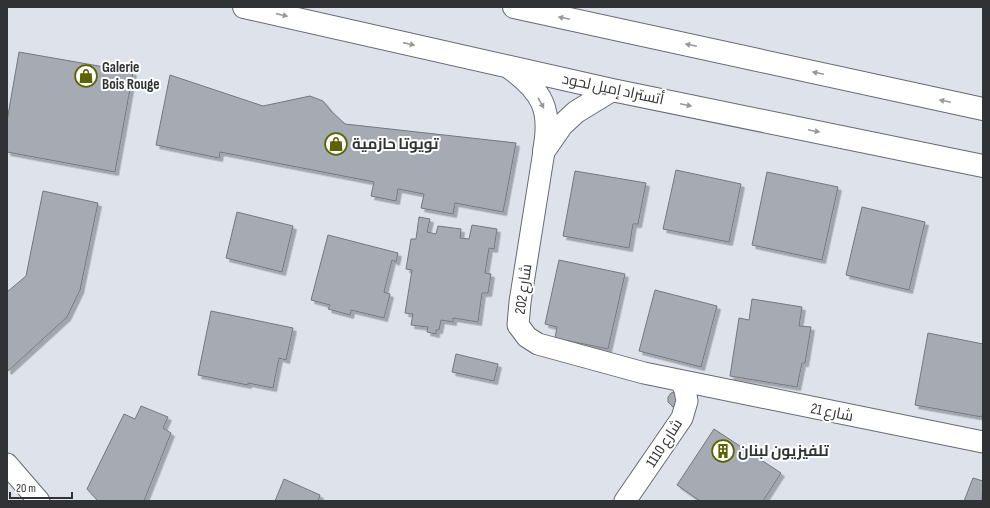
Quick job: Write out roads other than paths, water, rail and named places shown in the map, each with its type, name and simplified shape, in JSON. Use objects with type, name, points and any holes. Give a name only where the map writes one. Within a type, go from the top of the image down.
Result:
[{"type":"highway","name":"أتستراد إميل لحود","points":[[244,7],[612,90],[983,166]]},
{"type":"highway","points":[[514,7],[983,109]]},
{"type":"highway","points":[[505,65],[526,80],[534,89],[545,108],[547,134],[544,151]]},
{"type":"highway","points":[[544,151],[562,125],[576,112],[612,90]]},
{"type":"street","name":"شارع 202","points":[[544,151],[520,302],[518,325],[527,337],[538,344],[644,373],[681,381]]},
{"type":"street","name":"شارع 21","points":[[681,381],[983,442]]},
{"type":"street","name":"شارع 1110","points":[[625,501],[682,418],[687,402],[685,390],[681,381]]},
{"type":"street","points":[[7,464],[29,498]]},
{"type":"place","name":"Galerie Bois Rouge","points":[[86,76]]},
{"type":"place","name":"تويوتا حازمية","points":[[336,144]]},
{"type":"place","name":"تلفيزيون لبنان","points":[[723,451]]}]
